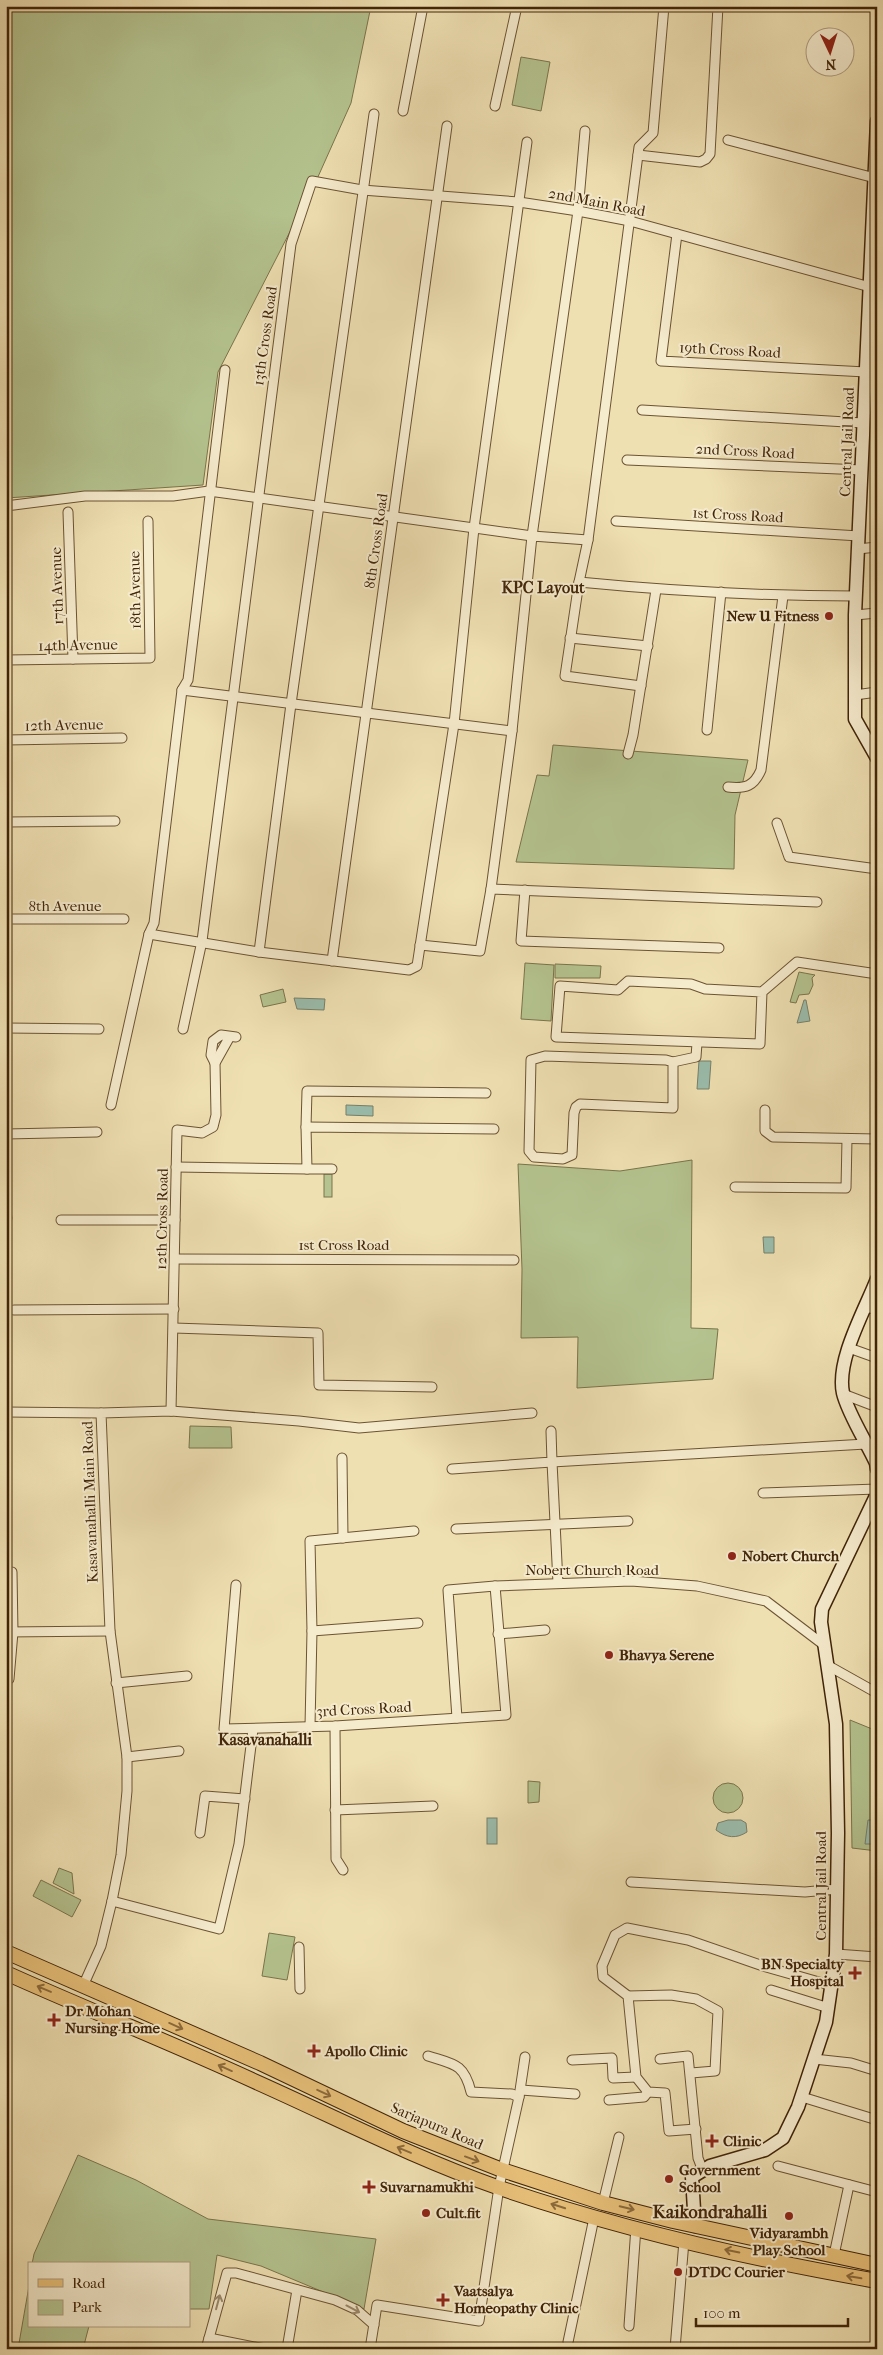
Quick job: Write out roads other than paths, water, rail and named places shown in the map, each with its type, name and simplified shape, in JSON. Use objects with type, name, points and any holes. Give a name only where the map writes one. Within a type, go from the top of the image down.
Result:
[{"type":"main road","name":"Central Jail Road","points":[[877,121],[855,596],[855,719],[877,758]]},
{"type":"main road","points":[[877,1279],[871,1309],[849,1348],[841,1375],[843,1394],[877,1463],[877,1468]]},
{"type":"main road","name":"Central Jail Road","points":[[703,2171],[710,2166],[765,2150],[783,2138],[802,2097],[829,2008],[836,1954],[838,1889],[836,1724],[821,1622],[822,1609],[875,1498],[877,1489]]},
{"type":"main road","name":"Sarjapura Road","points":[[6,1952],[260,2063],[403,2131],[502,2170],[603,2203],[695,2226],[877,2265]]},
{"type":"main road","points":[[6,1973],[253,2080],[397,2147],[499,2187],[594,2218],[636,2227],[684,2241],[877,2281]]},
{"type":"main road","points":[[253,2080],[260,2063]]},
{"type":"main road","points":[[695,2226],[692,2177],[703,2171]]},
{"type":"street","points":[[403,111],[423,6]]},
{"type":"street","points":[[495,106],[517,6]]},
{"type":"street","points":[[641,686],[564,676],[579,582],[588,540],[639,147],[653,133],[664,6]]},
{"type":"street","points":[[638,154],[700,162],[710,154],[718,6]]},
{"type":"street","points":[[258,952],[374,114]]},
{"type":"street","name":"8th Cross Road","points":[[332,961],[447,126]]},
{"type":"street","points":[[420,945],[480,951],[491,889],[512,731],[532,536],[578,211],[586,131]]},
{"type":"street","points":[[728,140],[875,178]]},
{"type":"street","points":[[149,934],[258,952],[332,961],[409,970],[418,966],[454,724],[474,528],[527,142]]},
{"type":"street","name":"2nd Main Road","points":[[312,181],[362,190],[519,202],[578,211],[630,221],[870,287]]},
{"type":"street","name":"13th Cross Road","points":[[183,1029],[202,942],[291,244],[312,181]]},
{"type":"street","name":"19th Cross Road","points":[[677,234],[660,361],[866,372]]},
{"type":"street","points":[[111,1105],[149,934],[154,923],[182,690],[188,680],[209,491],[225,370]]},
{"type":"street","points":[[642,410],[863,423]]},
{"type":"street","name":"2nd Cross Road","points":[[627,460],[862,470]]},
{"type":"street","points":[[6,506],[85,496],[173,496],[209,491],[532,536],[588,540]]},
{"type":"street","name":"17th Avenue","points":[[68,512],[73,659]]},
{"type":"street","name":"18th Avenue","points":[[148,521],[150,658]]},
{"type":"street","name":"1st Cross Road","points":[[616,521],[859,542],[877,547]]},
{"type":"street","points":[[579,582],[656,590],[783,596],[855,596]]},
{"type":"street","points":[[628,754],[648,646],[656,590]]},
{"type":"street","points":[[708,730],[722,592]]},
{"type":"street","points":[[728,787],[743,788],[755,782],[762,770],[783,596]]},
{"type":"street","points":[[855,615],[877,613]]},
{"type":"street","points":[[570,638],[648,646]]},
{"type":"street","name":"14th Avenue","points":[[6,660],[150,658]]},
{"type":"street","points":[[182,690],[512,731]]},
{"type":"street","points":[[855,696],[877,692]]},
{"type":"street","name":"12th Avenue","points":[[6,740],[122,738]]},
{"type":"street","points":[[6,822],[115,822]]},
{"type":"street","points":[[777,823],[789,857],[877,869]]},
{"type":"street","points":[[491,889],[817,902]]},
{"type":"street","points":[[525,890],[521,941],[719,948]]},
{"type":"street","name":"8th Avenue","points":[[6,919],[124,919]]},
{"type":"street","points":[[762,992],[760,1044],[556,1037],[560,986],[618,990],[628,980],[691,984],[705,989],[762,992],[797,962],[877,974]]},
{"type":"street","points":[[6,1028],[99,1029]]},
{"type":"street","name":"12th Cross Road","points":[[171,1411],[177,1130],[202,1133],[213,1127],[216,1115],[215,1063],[232,1037]]},
{"type":"street","points":[[673,1062],[673,1108],[580,1104],[576,1107],[574,1113],[572,1155],[563,1159],[534,1157],[529,1151],[531,1060],[545,1056],[666,1060],[673,1062],[696,1057],[697,1043]]},
{"type":"street","points":[[307,1169],[307,1091],[486,1093]]},
{"type":"street","points":[[765,1110],[765,1131],[772,1137],[877,1139]]},
{"type":"street","points":[[306,1127],[494,1129]]},
{"type":"street","points":[[6,1134],[97,1132]]},
{"type":"street","points":[[735,1187],[846,1188],[847,1139]]},
{"type":"street","points":[[176,1167],[332,1169]]},
{"type":"street","points":[[61,1220],[175,1220]]},
{"type":"street","name":"1st Cross Road","points":[[175,1259],[514,1260]]},
{"type":"street","points":[[14,1310],[174,1309]]},
{"type":"street","points":[[174,1328],[318,1333],[319,1385],[432,1387]]},
{"type":"street","points":[[849,1348],[877,1358]]},
{"type":"street","points":[[843,1394],[877,1407]]},
{"type":"street","name":"Kasavanahalli Main Road","points":[[83,1986],[102,1946],[121,1854],[126,1809],[127,1757],[110,1631],[101,1413],[171,1411],[299,1421],[320,1425],[359,1428],[532,1413]]},
{"type":"street","points":[[6,1412],[101,1413]]},
{"type":"street","points":[[551,1432],[558,1582]]},
{"type":"street","points":[[452,1469],[866,1444]]},
{"type":"street","points":[[342,1458],[343,1538]]},
{"type":"street","points":[[763,1494],[877,1489]]},
{"type":"street","points":[[456,1529],[628,1520]]},
{"type":"street","points":[[310,1726],[312,1631],[310,1541],[414,1531]]},
{"type":"street","points":[[10,1679],[12,1572]]},
{"type":"street","name":"Nobert Church Road","points":[[457,1718],[448,1590],[558,1582],[631,1581],[697,1586],[766,1601],[824,1645]]},
{"type":"street","name":"3rd Cross Road","points":[[236,1584],[224,1730],[335,1726],[506,1715],[498,1634]]},
{"type":"street","points":[[495,1586],[498,1634],[545,1630]]},
{"type":"street","points":[[312,1631],[418,1622]]},
{"type":"street","points":[[10,1632],[110,1631]]},
{"type":"street","points":[[827,1665],[877,1692]]},
{"type":"street","points":[[116,1683],[187,1676]]},
{"type":"street","points":[[335,1726],[336,1860],[343,1870]]},
{"type":"street","points":[[112,1901],[219,1929],[239,1844],[253,1729]]},
{"type":"street","points":[[127,1757],[179,1751]]},
{"type":"street","points":[[200,1833],[205,1796],[245,1798]]},
{"type":"street","points":[[335,1810],[433,1806]]},
{"type":"street","points":[[631,1882],[805,1892],[838,1889]]},
{"type":"street","points":[[691,2072],[715,2071],[718,2011],[696,1999],[671,1995],[628,1996],[603,1977],[602,1966],[615,1935],[627,1928],[688,1940],[763,1966],[833,1986]]},
{"type":"street","points":[[299,1947],[300,1989]]},
{"type":"street","points":[[836,1954],[877,1957]]},
{"type":"street","points":[[771,1990],[829,2008]]},
{"type":"street","points":[[628,1996],[636,2077],[648,2092],[665,2093],[669,2131],[696,2130]]},
{"type":"street","points":[[428,2056],[460,2066],[468,2080],[471,2092],[575,2094]]},
{"type":"street","points":[[660,2059],[688,2056],[698,2158],[703,2171]]},
{"type":"street","points":[[370,2349],[377,2305],[479,2321],[499,2187],[520,2093],[525,2057]]},
{"type":"street","points":[[572,2060],[612,2058],[613,2078],[636,2077]]},
{"type":"street","points":[[814,2059],[851,2063],[877,2071]]},
{"type":"street","points":[[609,2100],[644,2097],[648,2092]]},
{"type":"street","points":[[802,2097],[877,2120]]},
{"type":"street","points":[[603,2203],[619,2137]]},
{"type":"street","points":[[778,2166],[877,2192]]},
{"type":"street","points":[[834,2255],[849,2185]]},
{"type":"street","points":[[568,2342],[594,2218]]},
{"type":"street","points":[[629,2326],[636,2227]]},
{"type":"street","points":[[675,2349],[684,2241]]},
{"type":"street","points":[[206,2349],[227,2273],[236,2273],[335,2300],[358,2310],[374,2325]]},
{"type":"street","points":[[287,2349],[297,2290]]},
{"type":"street","points":[[209,2338],[264,2349]]},
{"type":"place","name":"New U Fitness","points":[[829,616]]},
{"type":"place","name":"Nobert Church","points":[[732,1556]]},
{"type":"place","name":"Bhavya Serene","points":[[609,1655]]},
{"type":"place","name":"BN Specialty Hospital","points":[[855,1973]]},
{"type":"place","name":"Dr Mohan Nursing Home","points":[[54,2020]]},
{"type":"place","name":"Apollo Clinic","points":[[314,2051]]},
{"type":"place","name":"Clinic","points":[[712,2141]]},
{"type":"place","name":"Government School","points":[[669,2179]]},
{"type":"place","name":"Suvarnamukhi","points":[[369,2187]]},
{"type":"place","name":"Cult.fit","points":[[426,2213]]},
{"type":"place","name":"Vidyarambh Play School","points":[[789,2216]]},
{"type":"place","name":"DTDC Courier","points":[[678,2272]]},
{"type":"place","name":"Vaatsalya Homeopathy Clinic","points":[[443,2300]]},
{"type":"district","name":"KPC Layout","points":[[543,587]]},
{"type":"district","name":"Kasavanahalli","points":[[265,1739]]},
{"type":"district","name":"Kaikondrahalli","points":[[710,2212]]}]
